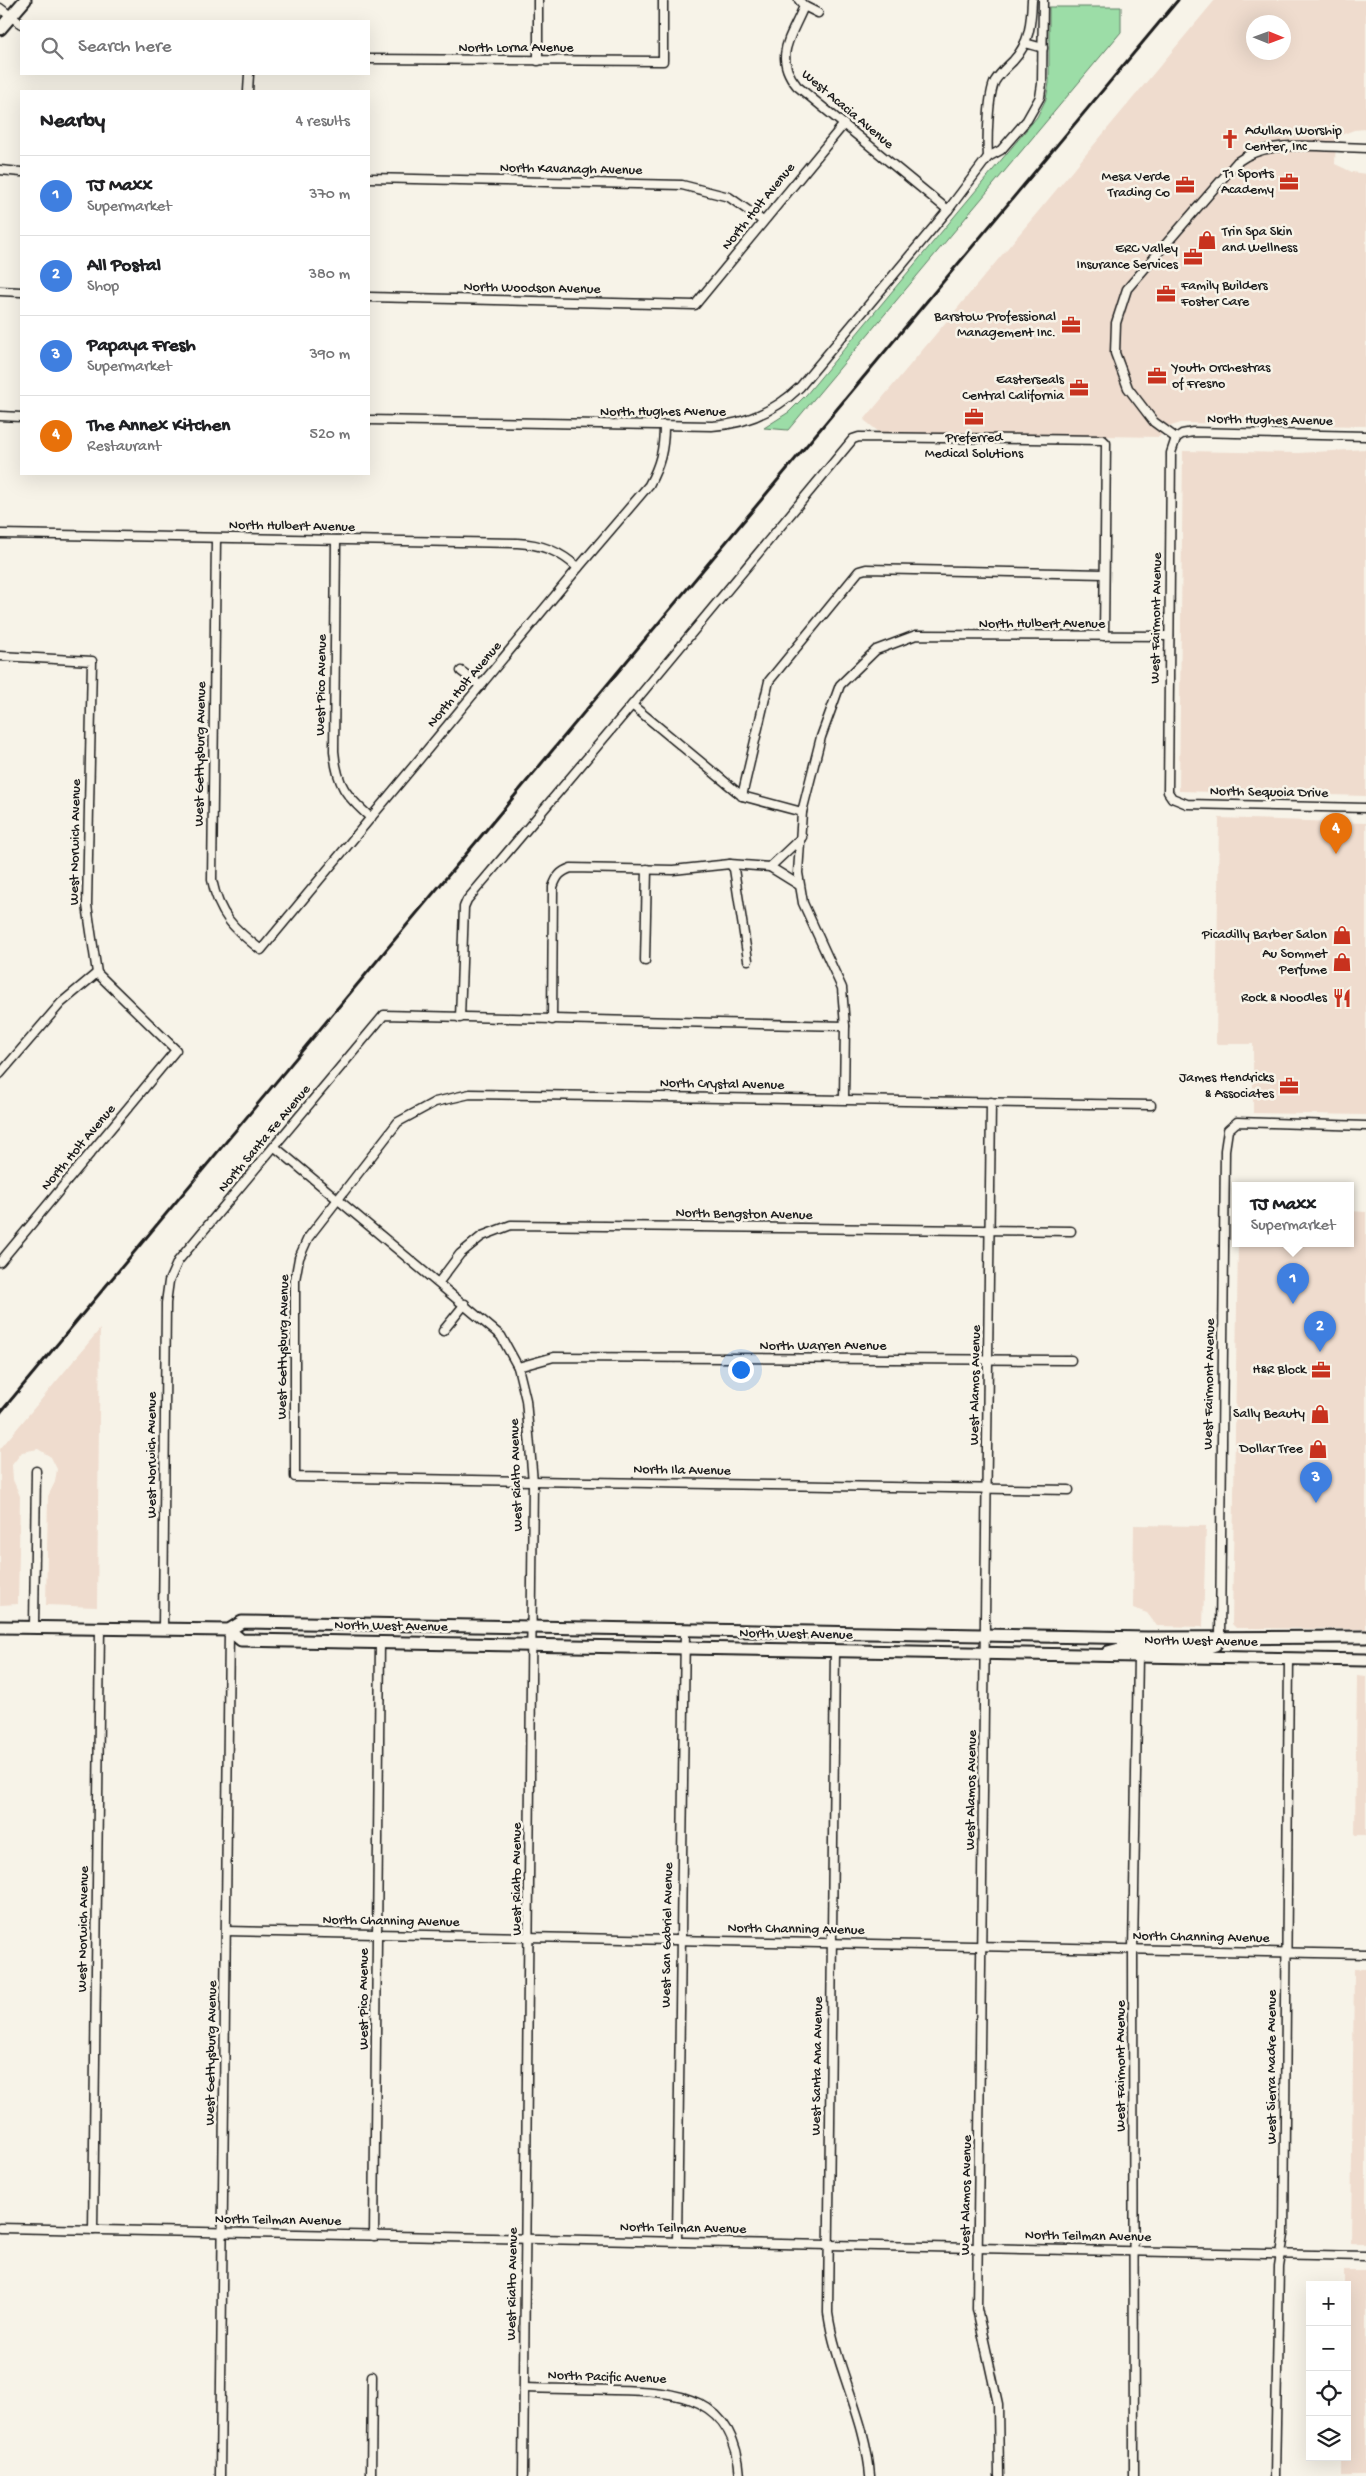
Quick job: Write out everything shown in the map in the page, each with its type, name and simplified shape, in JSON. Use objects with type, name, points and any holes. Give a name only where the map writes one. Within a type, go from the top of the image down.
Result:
[{"type":"main road","points":[[0,29],[25,0]]},
{"type":"main road","name":"North West Avenue","points":[[0,1627],[229,1630],[242,1622],[986,1635],[1220,1638],[1280,1636],[1366,1637]]},
{"type":"main road","name":"North West Avenue","points":[[229,1630],[241,1640],[1366,1660]]},
{"type":"main road","points":[[1102,1655],[1111,1650],[1123,1648],[1206,1648],[1215,1644],[1220,1638]]},
{"type":"street","points":[[538,0],[538,61]]},
{"type":"street","name":"North Lorna Avenue","points":[[370,59],[663,61],[663,0]]},
{"type":"street","points":[[1032,0],[1030,30],[1025,44],[1002,71],[992,90],[988,156],[1001,150],[1033,111],[1042,84],[1043,0]]},
{"type":"street","name":"West Acacia Avenue","points":[[818,13],[802,3],[785,49],[784,62],[789,76],[796,86],[948,210]]},
{"type":"street","points":[[0,8],[20,23]]},
{"type":"street","points":[[1025,44],[1043,48]]},
{"type":"street","points":[[248,90],[249,75]]},
{"type":"street","name":"North Holt Avenue","points":[[695,305],[844,124]]},
{"type":"street","points":[[1176,438],[1154,422],[1128,388],[1115,353],[1116,323],[1127,288],[1237,162],[1245,156],[1273,146],[1366,148]]},
{"type":"street","name":"North Hughes Avenue","points":[[370,420],[664,426],[729,425],[761,415],[789,398],[948,210],[988,156]]},
{"type":"street","points":[[0,170],[20,172]]},
{"type":"street","name":"North Kavanagh Avenue","points":[[370,178],[682,185],[729,197],[763,221]]},
{"type":"street","points":[[0,292],[20,292]]},
{"type":"street","name":"North Woodson Avenue","points":[[370,297],[695,305]]},
{"type":"street","points":[[0,416],[20,417]]},
{"type":"street","name":"North Holt Avenue","points":[[261,950],[649,485],[658,470],[664,451],[664,426]]},
{"type":"street","name":"North Hughes Avenue","points":[[1176,438],[1182,434],[1193,432],[1366,436]]},
{"type":"street","points":[[845,1026],[460,1018],[464,907],[467,900],[632,706],[853,439],[859,437],[1103,440],[1106,443],[1104,636]]},
{"type":"street","name":"West Fairmont Avenue","points":[[1172,798],[1167,786],[1171,453],[1176,438]]},
{"type":"street","name":"North Hulbert Avenue","points":[[0,534],[527,544],[557,552],[578,568]]},
{"type":"street","name":"West Gettysburg Avenue","points":[[216,539],[212,880],[216,900],[224,916],[240,934],[261,950]]},
{"type":"street","name":"West Pico Avenue","points":[[336,540],[334,741],[336,771],[348,798],[371,818]]},
{"type":"street","points":[[742,796],[769,681],[859,571],[866,568],[1104,574]]},
{"type":"street","name":"North Hulbert Avenue","points":[[802,812],[820,737],[840,685],[876,650],[916,636],[1169,636]]},
{"type":"street","name":"West Norwich Avenue","points":[[0,656],[92,661],[87,905],[97,973]]},
{"type":"street","points":[[461,671],[481,686]]},
{"type":"street","points":[[632,706],[742,796],[802,812],[799,885],[803,903],[842,988],[845,1026],[844,1099]]},
{"type":"street","name":"North Sequoia Drive","points":[[1172,798],[1187,804],[1366,808]]},
{"type":"street","points":[[770,867],[802,837]]},
{"type":"street","points":[[552,1020],[553,886],[556,877],[562,871],[571,868],[673,870],[730,864],[770,867],[799,885]]},
{"type":"street","points":[[730,864],[734,869],[748,960]]},
{"type":"street","points":[[645,961],[647,869]]},
{"type":"street","points":[[0,1074],[61,1003],[97,973]]},
{"type":"street","name":"North Holt Avenue","points":[[0,1262],[176,1050],[97,973]]},
{"type":"street","name":"North Santa Fe Avenue","points":[[169,1281],[178,1261],[384,1015],[460,1018]]},
{"type":"street","name":"North Crystal Avenue","points":[[339,1201],[398,1122],[435,1102],[470,1094],[1151,1104]]},
{"type":"street","name":"West Alamos Avenue","points":[[992,1102],[978,2309],[998,2404],[999,2476]]},
{"type":"street","name":"West Fairmont Avenue","points":[[1220,1638],[1225,1150],[1228,1130],[1237,1122],[1366,1126]]},
{"type":"street","name":"West Rialto Avenue","points":[[275,1147],[439,1282],[501,1336],[518,1367],[526,1400],[532,1482],[523,2476]]},
{"type":"street","name":"West Gettysburg Avenue","points":[[295,1477],[295,1280],[299,1258],[308,1238],[339,1201]]},
{"type":"street","name":"North Bengston Avenue","points":[[439,1282],[460,1254],[482,1236],[511,1225],[1071,1231]]},
{"type":"street","name":"West Norwich Avenue","points":[[163,1629],[166,1302],[169,1281]]},
{"type":"street","points":[[443,1332],[465,1304]]},
{"type":"street","name":"North Warren Avenue","points":[[518,1367],[554,1357],[1071,1360]]},
{"type":"street","points":[[34,1627],[36,1471]]},
{"type":"street","name":"North Ila Avenue","points":[[295,1477],[1068,1490]]},
{"type":"street","name":"West Norwich Avenue","points":[[93,2230],[100,1628]]},
{"type":"street","name":"West San Gabriel Avenue","points":[[677,2241],[685,1629]]},
{"type":"street","name":"West Gettysburg Avenue","points":[[220,2476],[229,1630]]},
{"type":"street","name":"West Pico Avenue","points":[[374,2236],[380,1642]]},
{"type":"street","name":"West Santa Ana Avenue","points":[[835,1651],[828,2299],[830,2326],[865,2436],[870,2476]]},
{"type":"street","name":"West Fairmont Avenue","points":[[1134,2476],[1133,1950],[1138,1656]]},
{"type":"street","name":"West Sierra Madre Avenue","points":[[1275,2476],[1279,2267],[1284,2235],[1285,1952],[1290,1658]]},
{"type":"street","name":"North Channing Avenue","points":[[226,1931],[1366,1954]]},
{"type":"street","name":"North Teilman Avenue","points":[[0,2228],[1366,2256]]},
{"type":"street","points":[[371,2476],[372,2376]]},
{"type":"street","name":"North Pacific Avenue","points":[[524,2388],[668,2392],[692,2399],[713,2413],[733,2440],[738,2453],[740,2476]]},
{"type":"shaded area","points":[[1215,0],[1366,0],[1366,129],[1354,130],[1336,137],[1335,164],[1352,172],[1366,174],[1366,426],[1181,423],[1168,427],[1159,437],[879,432],[864,420]]},
{"type":"shaded area","points":[[1366,449],[1366,796],[1179,791],[1183,451],[1298,453]]},
{"type":"shaded area","points":[[1219,818],[1366,823],[1366,1115],[1253,1113],[1253,1044],[1216,1044]]},
{"type":"shaded area","points":[[1354,1211],[1366,1212],[1366,1629],[1236,1628],[1232,1624],[1238,1247],[1354,1247]]},
{"type":"shaded area","points":[[100,1329],[97,1607],[46,1605],[48,1496],[55,1482],[57,1469],[51,1457],[38,1449],[22,1452],[12,1465],[13,1480],[20,1496],[18,1604],[0,1605],[0,1449]]},
{"type":"shaded area","points":[[1134,1525],[1206,1526],[1203,1627],[1157,1626],[1147,1613],[1133,1608]]},
{"type":"shaded area","points":[[1357,1676],[1366,1677],[1366,1835],[1355,1835]]},
{"type":"shaded area","points":[[1354,1969],[1366,1969],[1366,2244],[1351,2243]]},
{"type":"shaded area","points":[[1344,2271],[1366,2271],[1366,2476],[1342,2476],[1342,2461],[1351,2461],[1351,2281],[1344,2281]]},
{"type":"green space","points":[[1049,7],[1121,7],[1121,32],[788,430],[764,428],[789,412],[806,395],[1037,117],[1046,99],[1049,83]]},
{"type":"railway","points":[[0,1413],[1178,0]]},
{"type":"place","name":"Adullam Worship Center, Inc","points":[[1230,139]]},
{"type":"place","name":"T1 Sports Academy","points":[[1289,182]]},
{"type":"place","name":"Mesa Verde Trading Co","points":[[1185,185]]},
{"type":"place","name":"Trin Spa Skin and Wellness","points":[[1207,240]]},
{"type":"place","name":"ERC Valley Insurance Services","points":[[1193,257]]},
{"type":"place","name":"Family Builders Foster Care","points":[[1166,294]]},
{"type":"place","name":"Barstow Professional Management Inc.","points":[[1071,325]]},
{"type":"place","name":"Youth Orchestras of Fresno","points":[[1157,376]]},
{"type":"place","name":"Easterseals Central California","points":[[1079,388]]},
{"type":"place","name":"Preferred Medical Solutions","points":[[974,417]]},
{"type":"place","name":"The Annex Kitchen","points":[[1336,854]]},
{"type":"place","name":"Picadilly Barber Salon","points":[[1342,935]]},
{"type":"place","name":"Au Sommet Perfume","points":[[1342,962]]},
{"type":"place","name":"Rock & Noodles","points":[[1342,998]]},
{"type":"place","name":"James Hendricks & Associates","points":[[1289,1086]]},
{"type":"place","name":"TJ Maxx","points":[[1293,1304]]},
{"type":"place","name":"All Postal","points":[[1320,1352]]},
{"type":"place","name":"H&R Block","points":[[1321,1370]]},
{"type":"place","name":"Sally Beauty","points":[[1320,1414]]},
{"type":"place","name":"Dollar Tree","points":[[1318,1449]]},
{"type":"place","name":"Papaya Fresh","points":[[1316,1503]]}]
